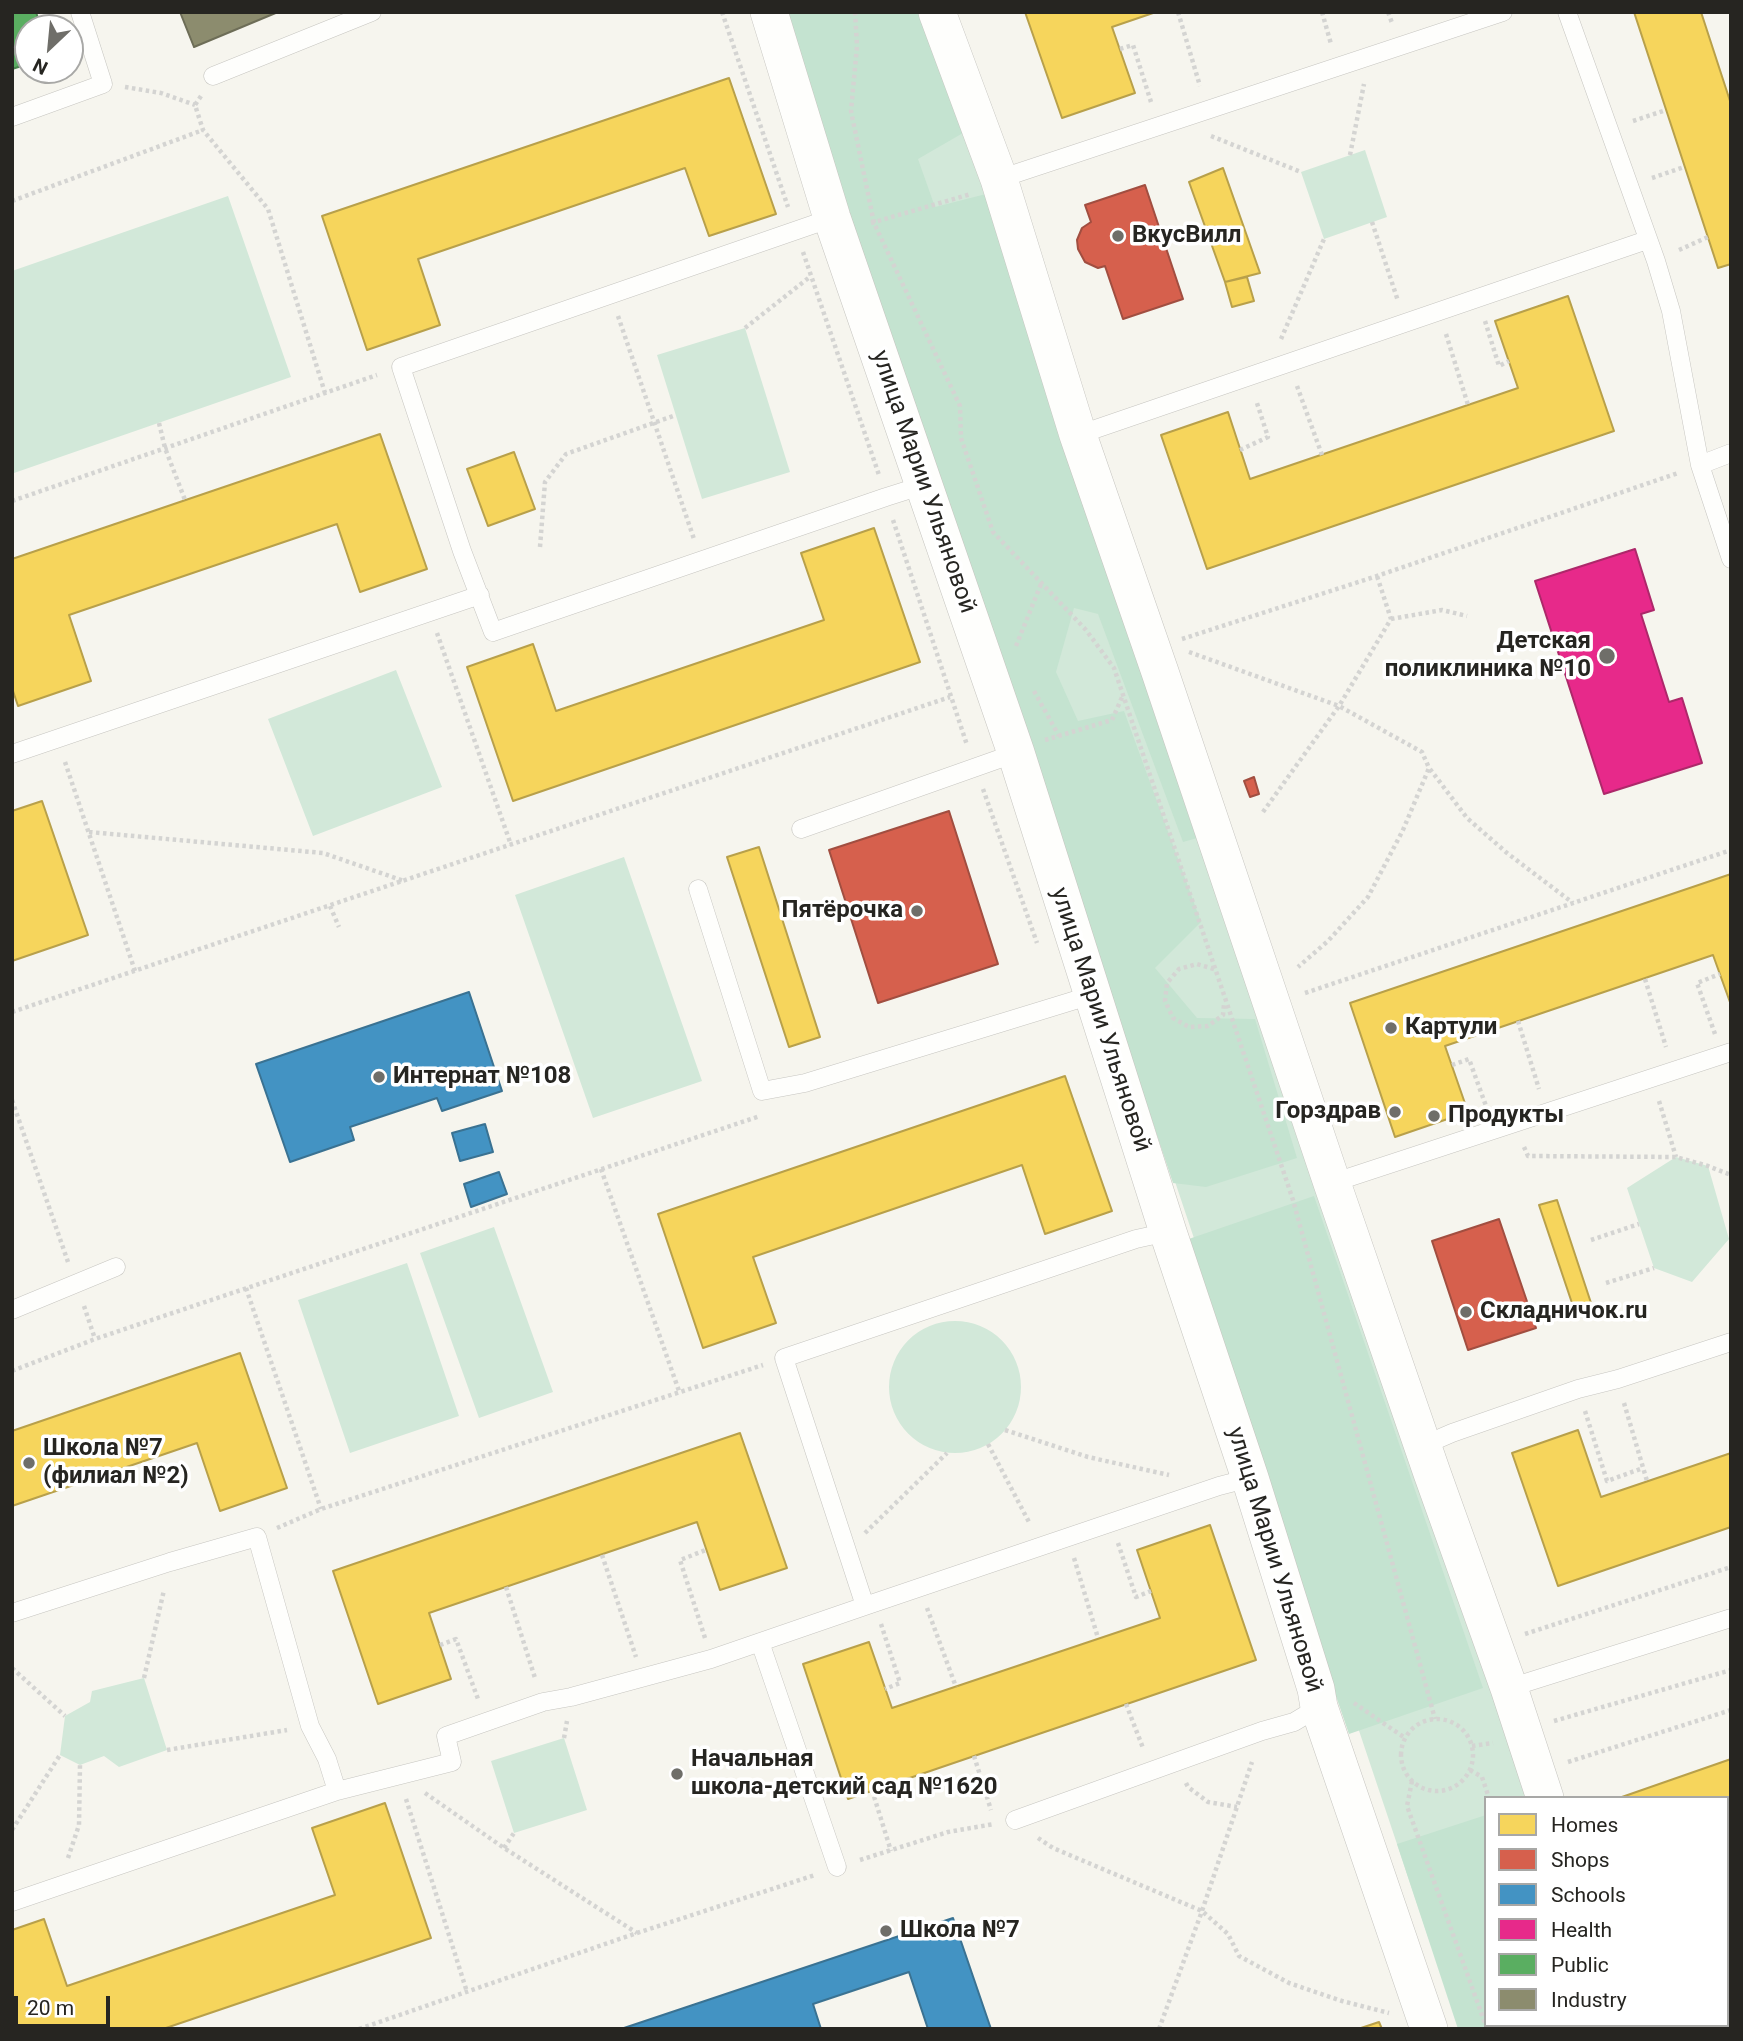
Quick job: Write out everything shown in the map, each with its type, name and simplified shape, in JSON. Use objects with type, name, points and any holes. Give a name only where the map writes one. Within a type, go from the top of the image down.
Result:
[{"type":"street","name":"улица Марии Ульяновой","points":[[769,12],[849,220],[924,485],[1024,748],[1093,995],[1168,1232],[1235,1482],[1312,1677],[1334,1703],[1429,2029]]},
{"type":"street","points":[[937,12],[990,185],[1153,651],[1332,1184],[1544,1796]]},
{"type":"lane","points":[[12,117],[103,84],[80,12]]},
{"type":"lane","points":[[213,76],[372,12]]},
{"type":"lane","points":[[990,185],[1503,12]]},
{"type":"lane","points":[[1567,12],[1656,261],[1671,311],[1700,466],[1731,559]]},
{"type":"lane","points":[[849,220],[611,294],[401,367],[462,551],[493,632],[924,485]]},
{"type":"lane","points":[[1078,435],[1404,321],[1647,240]]},
{"type":"lane","points":[[1700,466],[1731,453]]},
{"type":"lane","points":[[12,754],[480,595]]},
{"type":"lane","points":[[801,829],[1024,748]]},
{"type":"lane","points":[[698,888],[762,1091],[805,1083],[1093,995]]},
{"type":"lane","points":[[1332,1184],[1726,1054]]},
{"type":"lane","points":[[870,1604],[847,1550],[784,1358],[1136,1239],[1168,1232]]},
{"type":"lane","points":[[12,1310],[116,1267]]},
{"type":"lane","points":[[1422,1446],[1578,1389],[1731,1342]]},
{"type":"lane","points":[[12,1902],[337,1791],[452,1762],[446,1736],[543,1702],[711,1659],[1235,1482]]},
{"type":"lane","points":[[12,1613],[257,1537],[310,1726],[327,1759],[337,1791]]},
{"type":"lane","points":[[1509,1688],[1731,1618]]},
{"type":"lane","points":[[760,1642],[837,1867]]},
{"type":"lane","points":[[1015,1820],[1262,1731],[1294,1722],[1334,1703]]},
{"type":"path","points":[[855,12],[857,46],[851,111],[874,223],[960,405],[961,438],[993,532],[1086,630],[1114,668],[1293,1200],[1435,1719]]},
{"type":"path","points":[[1178,12],[1208,111]]},
{"type":"path","points":[[1120,49],[1133,45],[1166,124],[1301,172]]},
{"type":"path","points":[[1350,155],[1369,58]]},
{"type":"path","points":[[103,84],[161,93],[195,105],[203,130],[268,209],[325,393]]},
{"type":"path","points":[[1608,129],[1666,110]]},
{"type":"path","points":[[12,201],[203,130]]},
{"type":"path","points":[[1629,187],[1684,167]]},
{"type":"path","points":[[849,220],[874,223],[990,185]]},
{"type":"path","points":[[1372,222],[1404,321]]},
{"type":"path","points":[[1656,261],[1708,237]]},
{"type":"path","points":[[1268,369],[1324,239]]},
{"type":"path","points":[[745,328],[811,276]]},
{"type":"path","points":[[611,294],[701,560]]},
{"type":"path","points":[[1478,296],[1499,366],[1509,361]]},
{"type":"path","points":[[1438,310],[1468,405]]},
{"type":"path","points":[[1288,362],[1322,455]]},
{"type":"path","points":[[12,501],[401,367]]},
{"type":"path","points":[[1240,450],[1268,437],[1248,376]]},
{"type":"path","points":[[540,547],[545,482],[566,454],[676,415]]},
{"type":"path","points":[[159,423],[184,500]]},
{"type":"path","points":[[1181,639],[1377,576],[1700,466]]},
{"type":"path","points":[[1263,812],[1339,706],[1391,619],[1377,576]]},
{"type":"path","points":[[1013,654],[1041,584]]},
{"type":"path","points":[[1391,619],[1442,610],[1467,616]]},
{"type":"path","points":[[430,612],[511,845]]},
{"type":"path","points":[[1188,652],[1339,706],[1422,752],[1429,768],[1467,818],[1507,853],[1574,904]]},
{"type":"path","points":[[1032,689],[1059,736]]},
{"type":"path","points":[[1024,748],[1112,720],[1123,695]]},
{"type":"path","points":[[12,1012],[950,697]]},
{"type":"path","points":[[57,738],[135,971]]},
{"type":"path","points":[[1298,967],[1328,941],[1368,897],[1403,830],[1429,768]]},
{"type":"path","points":[[89,832],[323,853],[404,881]]},
{"type":"path","points":[[1305,993],[1731,850]]},
{"type":"path","points":[[330,906],[339,927]]},
{"type":"path","points":[[1215,969],[1197,964],[1179,969],[1167,983],[1165,1001],[1173,1018],[1189,1027],[1208,1026],[1223,1016],[1225,1001]]},
{"type":"path","points":[[1720,974],[1697,984],[1726,1054]]},
{"type":"path","points":[[1645,979],[1673,1071]]},
{"type":"path","points":[[1518,1021],[1546,1113]]},
{"type":"path","points":[[1452,1065],[1469,1059],[1495,1130]]},
{"type":"path","points":[[1652,1078],[1676,1157]]},
{"type":"path","points":[[12,1371],[95,1339],[759,1116],[805,1083]]},
{"type":"path","points":[[12,1100],[95,1339]]},
{"type":"path","points":[[1514,1124],[1528,1156],[1676,1157],[1731,1175]]},
{"type":"path","points":[[601,1169],[679,1391]]},
{"type":"path","points":[[1591,1240],[1639,1224]]},
{"type":"path","points":[[1605,1283],[1654,1268]]},
{"type":"path","points":[[246,1288],[321,1509]]},
{"type":"path","points":[[257,1537],[321,1509],[784,1358]]},
{"type":"path","points":[[1618,1378],[1647,1481]]},
{"type":"path","points":[[1578,1389],[1607,1481],[1643,1468]]},
{"type":"path","points":[[1005,1430],[1088,1457],[1235,1482]]},
{"type":"path","points":[[988,1444],[1041,1546]]},
{"type":"path","points":[[847,1550],[947,1453]]},
{"type":"path","points":[[1111,1523],[1136,1597],[1151,1591]]},
{"type":"path","points":[[1067,1538],[1098,1639]]},
{"type":"path","points":[[706,1550],[680,1560],[711,1659]]},
{"type":"path","points":[[602,1555],[643,1677]]},
{"type":"path","points":[[144,1678],[170,1562]]},
{"type":"path","points":[[1521,1635],[1731,1567]]},
{"type":"path","points":[[506,1587],[543,1702]]},
{"type":"path","points":[[919,1588],[956,1686]]},
{"type":"path","points":[[870,1604],[900,1683],[885,1689]]},
{"type":"path","points":[[440,1645],[457,1639],[486,1723]]},
{"type":"path","points":[[12,1668],[65,1716]]},
{"type":"path","points":[[1554,1721],[1731,1670]]},
{"type":"path","points":[[1334,1703],[1405,1738]]},
{"type":"path","points":[[1126,1704],[1152,1771]]},
{"type":"path","points":[[1567,1762],[1731,1710]]},
{"type":"path","points":[[1435,1719],[1447,1720],[1458,1726],[1467,1734],[1472,1746],[1473,1758],[1464,1780],[1444,1791],[1433,1791],[1412,1781],[1401,1762],[1401,1750],[1412,1728],[1435,1719]]},
{"type":"path","points":[[167,1750],[310,1726]]},
{"type":"path","points":[[1159,2029],[1262,1731]]},
{"type":"path","points":[[12,1830],[60,1755]]},
{"type":"path","points":[[359,2029],[837,1867],[948,1832],[996,1824],[974,1756]]},
{"type":"path","points":[[1177,1762],[1188,1787],[1208,1802],[1237,1807]]},
{"type":"path","points":[[59,1886],[79,1825],[80,1765]]},
{"type":"path","points":[[1470,1770],[1482,1777],[1488,1796]]},
{"type":"path","points":[[399,1775],[504,1848],[637,1933]]},
{"type":"path","points":[[399,1775],[467,1992]]},
{"type":"path","points":[[1412,1781],[1407,1806],[1484,2023]]},
{"type":"path","points":[[872,1790],[891,1851]]},
{"type":"path","points":[[1015,1820],[1053,1848],[1202,1911],[1228,1934],[1238,1956],[1289,1983],[1390,2014]]},
{"type":"path","points":[[504,1848],[514,1833]]},
{"type":"green space","points":[[783,12],[934,12],[1530,1796],[1484,1796],[1484,2027],[1608,2029],[1459,2029]]},
{"type":"green space","points":[[785,12],[922,12],[963,133],[918,159],[935,207],[986,194],[1201,837],[1183,842],[1098,614],[1074,608],[1056,672],[1078,721],[1124,711],[1201,922],[1155,968],[1197,1018],[1255,1019],[1297,1158],[1206,1187],[1173,1183],[785,22]]},
{"type":"green space","points":[[1365,150],[1387,217],[1324,239],[1301,172]]},
{"type":"green space","points":[[228,196],[291,377],[14,473],[12,271]]},
{"type":"green space","points":[[745,328],[790,472],[702,499],[657,355]]},
{"type":"green space","points":[[396,670],[442,787],[313,836],[268,719]]},
{"type":"green space","points":[[624,857],[702,1081],[593,1118],[515,895]]},
{"type":"green space","points":[[1676,1157],[1708,1166],[1729,1239],[1692,1282],[1654,1268],[1627,1188]]},
{"type":"green space","points":[[1314,1196],[1483,1688],[1349,1734],[1180,1242]]},
{"type":"green space","points":[[494,1227],[553,1392],[479,1418],[420,1253]]},
{"type":"green space","points":[[407,1263],[459,1416],[350,1453],[298,1300]]},
{"type":"green space","points":[[955,1321],[980,1326],[1002,1340],[1016,1362],[1021,1387],[1016,1412],[1002,1434],[980,1448],[955,1453],[930,1448],[908,1434],[894,1412],[889,1387],[894,1362],[908,1340],[930,1326]]},
{"type":"green space","points":[[144,1678],[167,1750],[119,1767],[104,1756],[80,1765],[60,1755],[65,1716],[90,1702],[92,1691]]},
{"type":"green space","points":[[564,1738],[587,1810],[514,1833],[491,1761]]},
{"type":"green space","points":[[1484,1816],[1484,2027],[1592,2029],[1458,2029],[1397,1844]]},
{"type":"green space","points":[[1729,1920],[1731,1920],[1729,2010]]},
{"type":"building: Homes","points":[[1025,12],[1156,12],[1112,27],[1135,93],[1062,118]]},
{"type":"building: Homes","points":[[1634,12],[1701,12],[1731,104],[1731,264],[1718,268]]},
{"type":"building: Homes","points":[[729,78],[776,214],[709,236],[685,168],[418,259],[440,325],[367,350],[322,216]]},
{"type":"building: Homes","points":[[1223,168],[1260,273],[1225,282],[1189,182]]},
{"type":"building: Homes","points":[[1247,277],[1254,301],[1232,307],[1225,282]]},
{"type":"building: Homes","points":[[1568,296],[1614,431],[1207,569],[1161,435],[1228,412],[1250,479],[1518,388],[1495,321]]},
{"type":"building: Homes","points":[[380,434],[427,569],[360,592],[337,524],[69,615],[91,681],[18,706],[12,688],[12,559]]},
{"type":"building: Homes","points":[[514,452],[535,509],[488,526],[467,469]]},
{"type":"building: Homes","points":[[874,528],[920,662],[513,801],[467,667],[533,644],[556,711],[824,620],[801,553]]},
{"type":"building: Homes","points":[[42,801],[88,935],[12,961],[12,811]]},
{"type":"building: Homes","points":[[759,847],[820,1037],[789,1047],[727,857]]},
{"type":"building: Homes","points":[[1731,874],[1731,1005],[1713,955],[1445,1046],[1468,1112],[1395,1137],[1350,1003]]},
{"type":"building: Homes","points":[[1065,1076],[1112,1211],[1045,1234],[1022,1165],[753,1257],[776,1323],[703,1348],[658,1214]]},
{"type":"building: Homes","points":[[1557,1200],[1593,1309],[1576,1315],[1539,1205]]},
{"type":"building: Homes","points":[[240,1353],[287,1488],[220,1511],[197,1443],[12,1506],[12,1431]]},
{"type":"building: Homes","points":[[1578,1430],[1601,1497],[1731,1453],[1731,1527],[1558,1586],[1512,1453]]},
{"type":"building: Homes","points":[[740,1433],[787,1568],[720,1590],[697,1522],[429,1613],[451,1679],[378,1704],[333,1571]]},
{"type":"building: Homes","points":[[1210,1525],[1256,1660],[848,1799],[803,1664],[869,1642],[892,1708],[1160,1618],[1137,1550]]},
{"type":"building: Homes","points":[[1731,1759],[1731,1832],[1729,1796],[1625,1796]]},
{"type":"building: Homes","points":[[385,1803],[431,1938],[163,2029],[12,2029],[12,1930],[44,1919],[67,1986],[335,1895],[312,1828]]},
{"type":"building: Homes","points":[[1379,2022],[1382,2029],[1358,2029]]},
{"type":"building: Shops","points":[[1145,185],[1183,299],[1123,319],[1105,266],[1098,268],[1085,262],[1078,249],[1077,240],[1082,228],[1091,222],[1085,205]]},
{"type":"building: Shops","points":[[1254,777],[1259,794],[1250,797],[1244,781]]},
{"type":"building: Shops","points":[[949,811],[998,964],[878,1003],[829,850]]},
{"type":"building: Shops","points":[[1499,1219],[1536,1328],[1468,1350],[1432,1241]]},
{"type":"building: Schools","name":"Интернат №108","points":[[469,992],[502,1091],[442,1111],[437,1098],[350,1127],[354,1140],[290,1162],[256,1064]]},
{"type":"building: Schools","points":[[485,1124],[493,1152],[460,1161],[452,1133]]},
{"type":"building: Schools","points":[[499,1172],[507,1194],[471,1207],[464,1184]]},
{"type":"building: Schools","points":[[953,1918],[991,2029],[928,2029],[909,1972],[813,2004],[821,2029],[621,2029]]},
{"type":"building: Health","name":"Детская поликлиника №10","points":[[1635,549],[1654,610],[1641,614],[1669,702],[1682,698],[1702,763],[1604,794],[1535,581]]},
{"type":"building: Public","points":[[12,12],[36,12],[14,14],[12,69]]},
{"type":"building: Industry","points":[[180,12],[278,12],[194,47]]},
{"type":"place","name":"ВкусВилл","points":[[1118,236]]},
{"type":"place","name":"Детская поликлиника №10","points":[[1607,656]]},
{"type":"place","name":"Пятёрочка","points":[[917,911]]},
{"type":"place","name":"Картули","points":[[1391,1028]]},
{"type":"place","name":"Интернат №108","points":[[379,1077]]},
{"type":"place","name":"Горздрав","points":[[1395,1112]]},
{"type":"place","name":"Продукты","points":[[1434,1116]]},
{"type":"place","name":"Складничок.ru","points":[[1466,1312]]},
{"type":"place","name":"Школа №7 (филиал №2)","points":[[29,1463]]},
{"type":"place","name":"Начальная школа-детский сад №1620","points":[[677,1774]]},
{"type":"place","name":"Школа №7","points":[[886,1931]]}]
